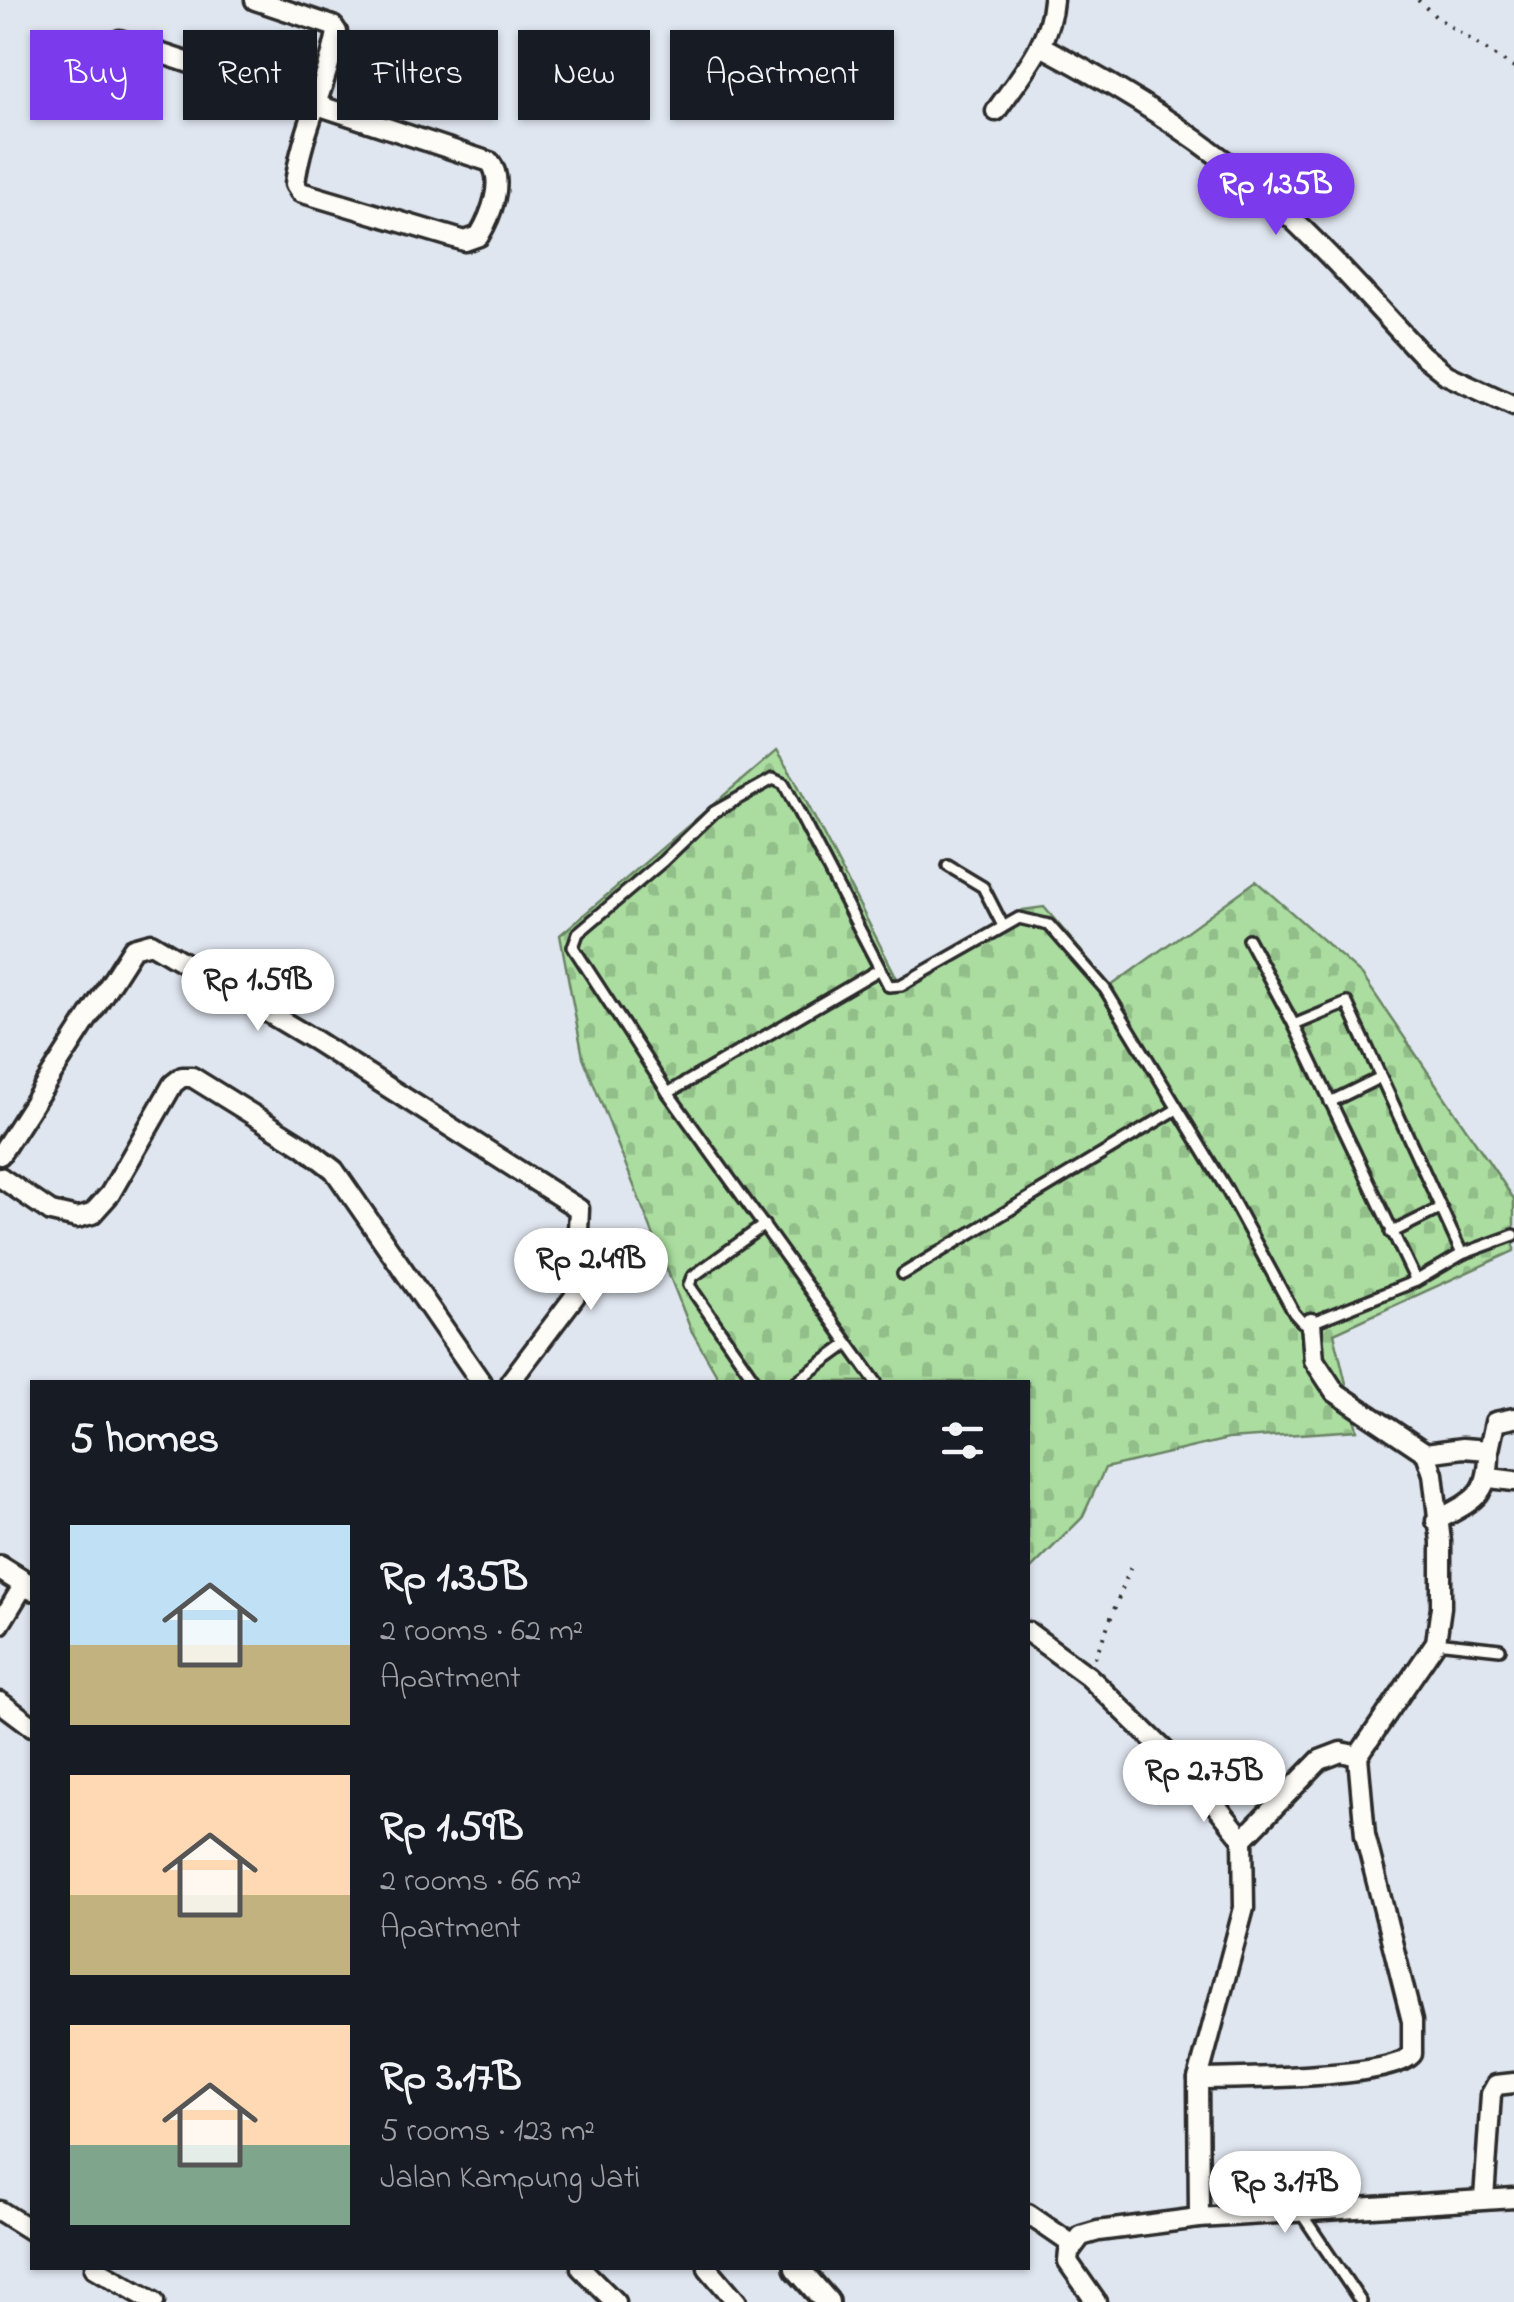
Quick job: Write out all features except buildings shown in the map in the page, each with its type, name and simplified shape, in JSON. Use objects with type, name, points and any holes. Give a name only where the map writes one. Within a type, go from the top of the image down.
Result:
[{"type":"street","points":[[255,0],[336,28],[317,103]]},
{"type":"street","points":[[996,111],[1041,46],[1053,0]]},
{"type":"street","points":[[1041,46],[1089,71],[1211,149],[1273,200],[1434,366],[1514,406]]},
{"type":"street","points":[[316,106],[490,162],[498,178],[479,236],[465,240],[300,192],[296,178],[316,106]]},
{"type":"street","points":[[0,1155],[134,948],[150,943],[314,1040],[579,1209],[575,1296],[512,1380]]},
{"type":"street","points":[[0,1177],[51,1212],[76,1218],[92,1214],[110,1194],[173,1084],[182,1077],[192,1077],[303,1146],[334,1170],[481,1380]]},
{"type":"street","points":[[1198,2079],[1368,2069],[1401,2064],[1412,2054],[1412,2020],[1365,1835],[1358,1756],[1436,1642],[1442,1580],[1433,1474],[1426,1453],[1335,1392],[1314,1360],[1311,1323]]},
{"type":"street","points":[[1436,1521],[1465,1506],[1490,1478],[1493,1424],[1514,1418]]},
{"type":"street","points":[[1426,1453],[1463,1448],[1489,1450]]},
{"type":"street","points":[[1490,1478],[1514,1481]]},
{"type":"street","points":[[0,1568],[29,1586],[0,1624]]},
{"type":"street","points":[[1030,1633],[1088,1676],[1197,1782],[1243,1839],[1244,1908],[1198,2079],[1199,2218]]},
{"type":"street","points":[[0,1702],[30,1724]]},
{"type":"street","points":[[1243,1839],[1320,1760],[1341,1752],[1358,1756]]},
{"type":"street","points":[[1484,2199],[1490,2094],[1496,2085],[1514,2083]]},
{"type":"street","points":[[1096,2302],[1068,2262],[1081,2236],[1098,2231],[1199,2218],[1514,2198]]},
{"type":"street","points":[[0,2212],[30,2229]]},
{"type":"street","points":[[1030,2215],[1073,2246]]},
{"type":"street","points":[[98,2270],[154,2302]]},
{"type":"street","points":[[583,2270],[614,2302]]},
{"type":"street","points":[[710,2270],[737,2302]]},
{"type":"street","points":[[798,2270],[827,2302]]},
{"type":"lane","points":[[875,1380],[668,1093],[576,953],[574,941],[578,933],[726,803],[773,779],[781,781],[890,986],[901,985],[1020,918],[1049,925],[1105,989],[1302,1322],[1311,1323],[1416,1281],[1462,1254],[1514,1235]]},
{"type":"lane","points":[[948,866],[984,887],[1003,926]]},
{"type":"lane","points":[[1248,938],[1294,1025],[1416,1281]]},
{"type":"lane","points":[[668,1093],[880,970]]},
{"type":"lane","points":[[1294,1025],[1346,1002],[1462,1254]]},
{"type":"lane","points":[[1330,1102],[1381,1077]]},
{"type":"lane","points":[[902,1274],[1177,1109]]},
{"type":"lane","points":[[1391,1233],[1440,1208]]},
{"type":"lane","points":[[755,1380],[690,1285],[695,1274],[764,1225]]},
{"type":"lane","points":[[799,1380],[848,1344]]},
{"type":"lane","points":[[1436,1642],[1500,1649]]},
{"type":"lane","points":[[1299,2211],[1360,2302]]},
{"type":"path","points":[[1418,0],[1436,17],[1514,68]]},
{"type":"path","points":[[1088,1676],[1132,1564]]},
{"type":"green space","points":[[776,751],[794,778],[898,980],[1023,910],[1044,907],[1111,986],[1256,881],[1362,975],[1514,1199],[1514,1251],[1334,1333],[1357,1430],[1228,1439],[1105,1468],[1082,1518],[1030,1570],[1030,1380],[720,1380],[691,1330],[583,1057],[560,935]]}]
